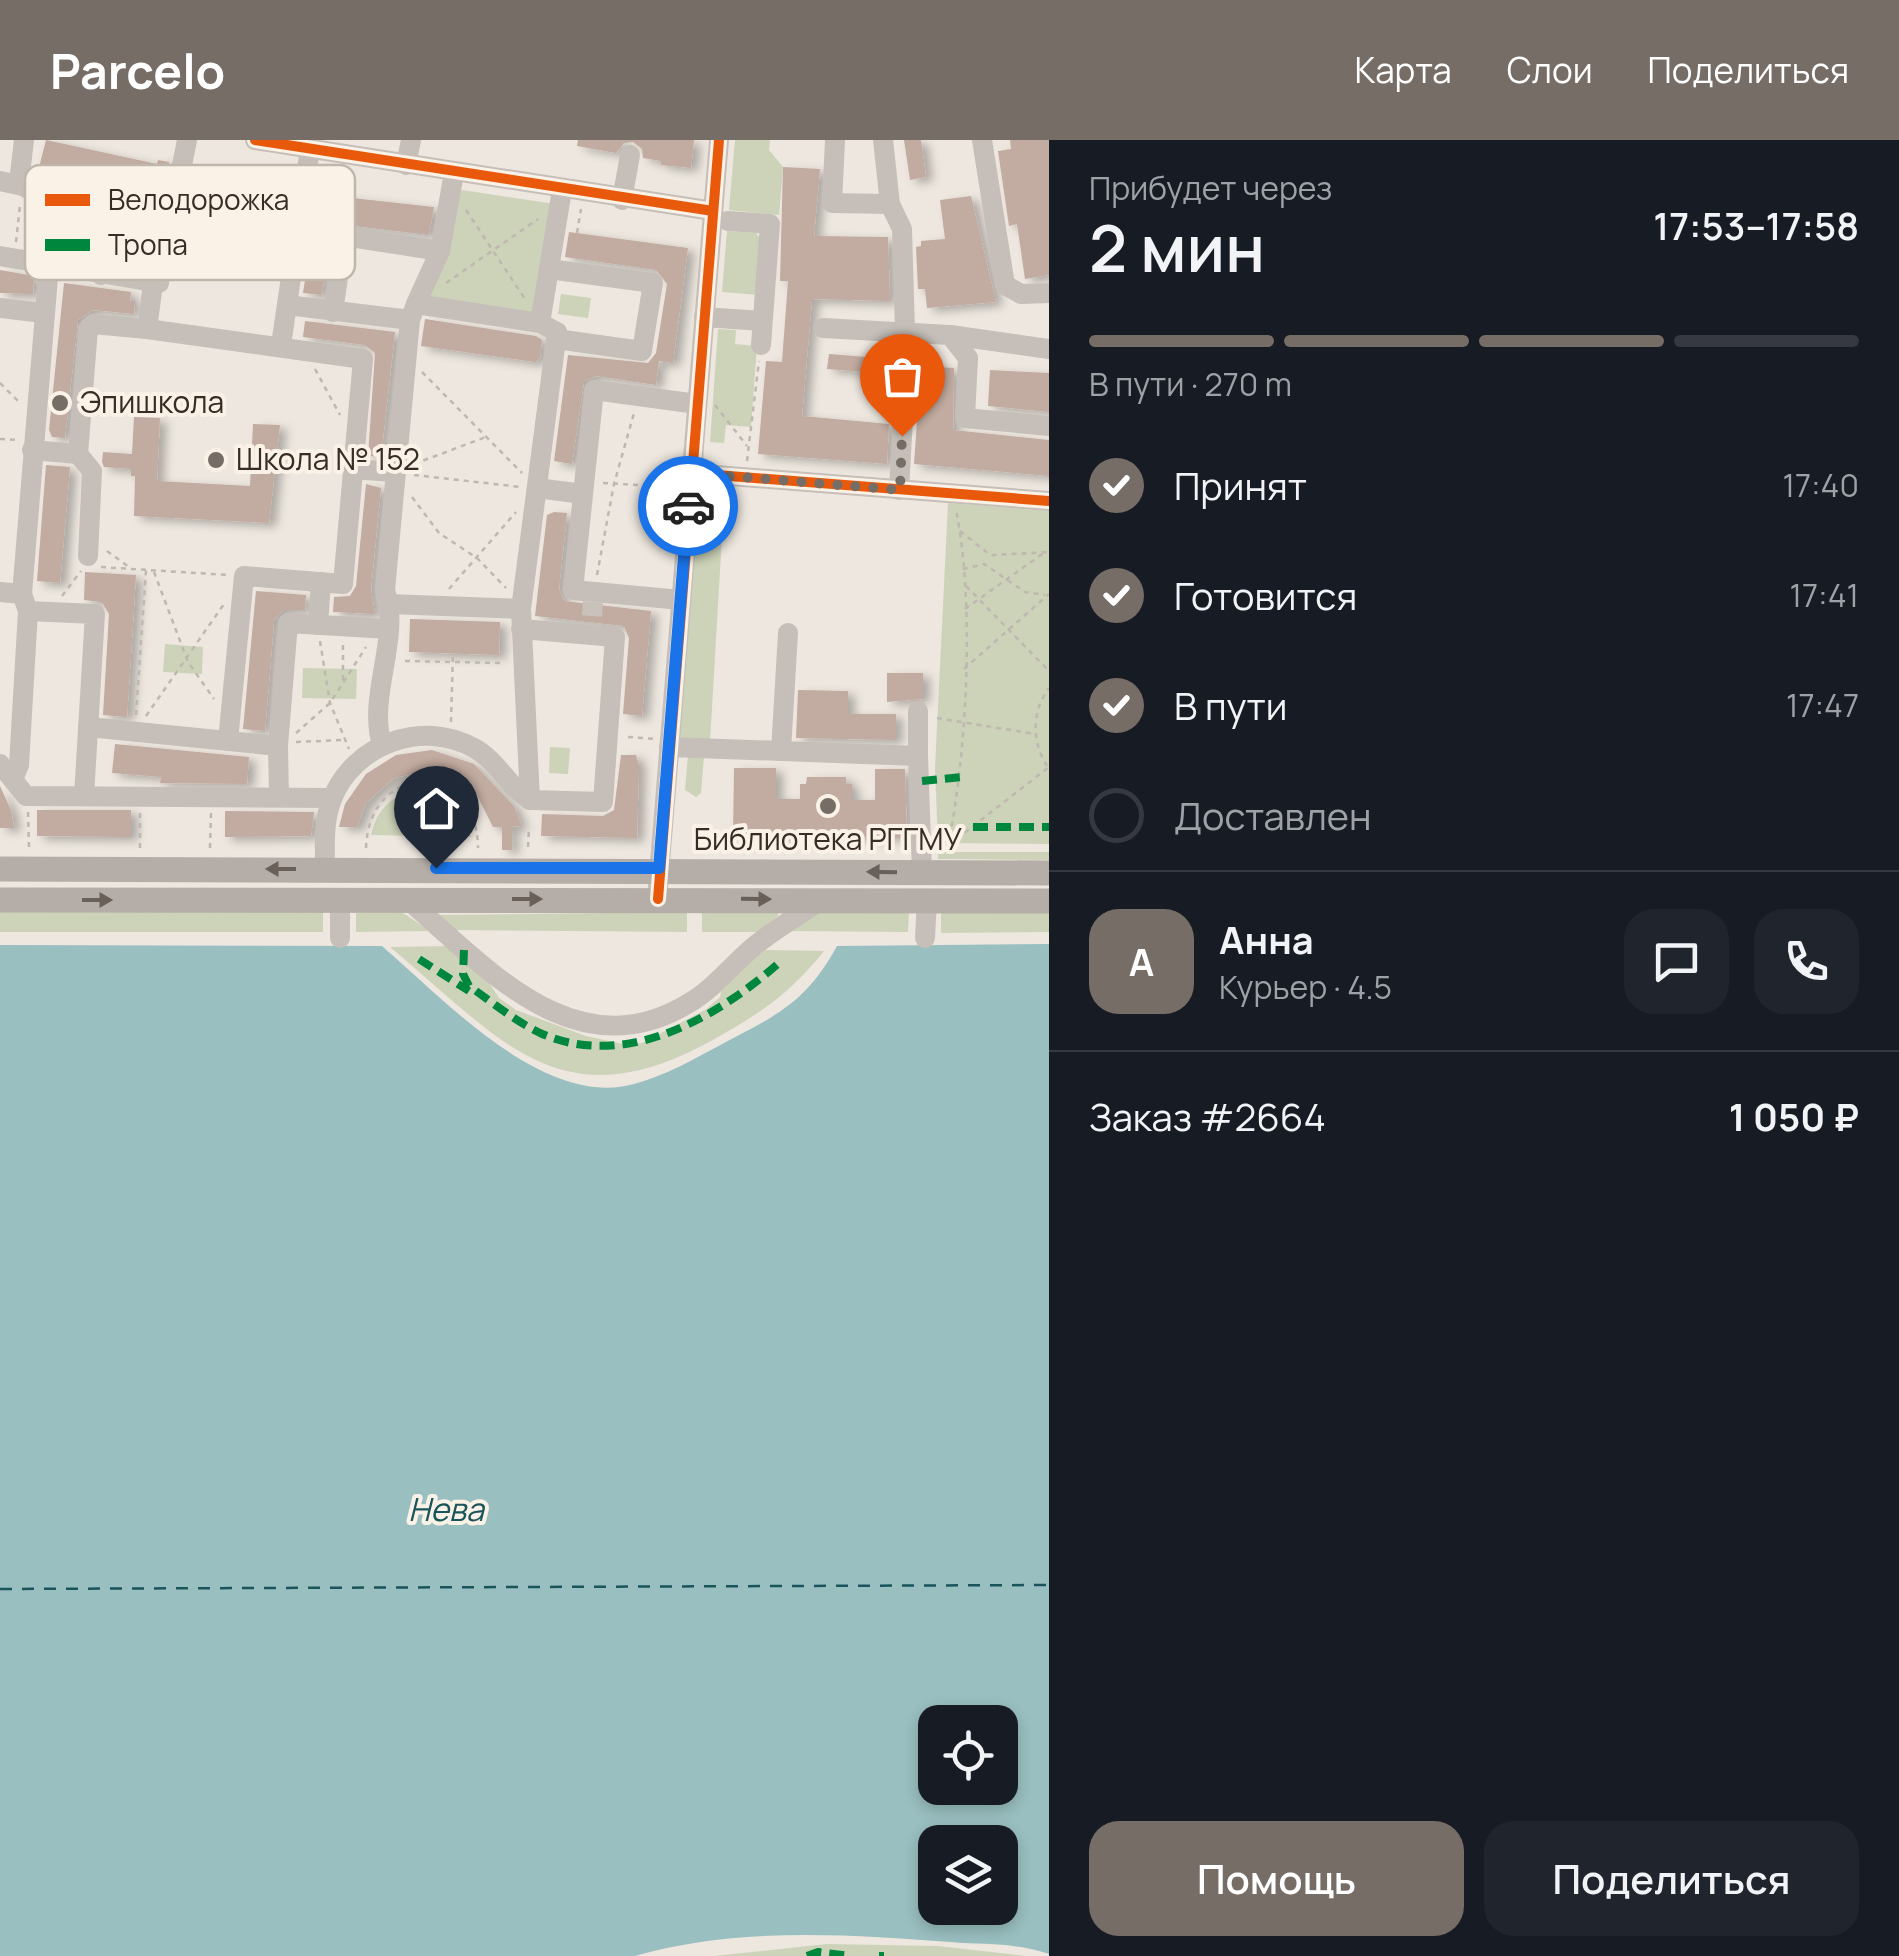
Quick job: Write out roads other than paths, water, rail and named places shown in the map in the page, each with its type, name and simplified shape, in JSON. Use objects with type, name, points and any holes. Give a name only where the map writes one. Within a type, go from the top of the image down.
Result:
[{"type":"main road","points":[[0,869],[1049,872]]},
{"type":"main road","points":[[0,900],[1049,900]]},
{"type":"street","points":[[0,181],[23,186],[24,140]]},
{"type":"street","points":[[184,165],[188,140]]},
{"type":"street","points":[[256,140],[406,165],[453,180],[568,201],[622,200],[770,224],[761,345]]},
{"type":"street","points":[[406,165],[410,140]]},
{"type":"street","points":[[658,899],[681,600],[683,480],[703,401],[704,317],[720,216],[719,140]]},
{"type":"street","points":[[836,140],[832,203],[890,204]]},
{"type":"street","points":[[883,140],[890,204],[902,229],[905,333],[899,396],[900,490]]},
{"type":"street","points":[[982,140],[1005,285],[1021,294],[1049,293]]},
{"type":"street","points":[[308,165],[310,149]]},
{"type":"street","points":[[622,200],[630,155]]},
{"type":"street","points":[[382,746],[376,727],[394,661],[383,629],[389,604],[384,590],[405,358],[413,312],[440,250],[453,180]]},
{"type":"street","points":[[540,323],[549,268],[568,201]]},
{"type":"street","points":[[355,238],[440,250]]},
{"type":"street","points":[[549,268],[653,283],[642,351],[556,339]]},
{"type":"street","points":[[46,280],[25,602],[15,674],[19,765],[7,771],[26,796],[332,798]]},
{"type":"street","points":[[130,280],[153,284],[164,280]]},
{"type":"street","points":[[281,345],[278,316],[288,280]]},
{"type":"street","points":[[333,312],[338,280]]},
{"type":"street","points":[[147,329],[153,284]]},
{"type":"street","points":[[0,308],[43,313]]},
{"type":"street","points":[[278,316],[413,312],[540,323],[558,332],[512,663],[531,756],[530,800]]},
{"type":"street","points":[[704,317],[762,321]]},
{"type":"street","points":[[90,557],[92,471],[78,454],[88,329],[93,324],[281,345],[304,353],[363,359],[343,584],[243,581],[229,731]]},
{"type":"street","points":[[823,328],[950,335],[1049,349]]},
{"type":"street","points":[[950,335],[968,358],[965,418],[1049,426]]},
{"type":"street","points":[[325,868],[325,822],[332,798],[359,761],[382,746],[420,736],[451,738],[490,758],[518,793],[530,800],[603,802],[598,735],[615,636],[573,590],[594,390],[703,401]]},
{"type":"street","points":[[32,450],[78,454]]},
{"type":"street","points":[[353,459],[393,472]]},
{"type":"street","points":[[683,480],[900,490],[955,504],[1049,502]]},
{"type":"street","points":[[537,488],[583,488]]},
{"type":"street","points":[[318,625],[320,582]]},
{"type":"street","points":[[0,592],[25,602],[95,614],[84,796]]},
{"type":"street","points":[[389,604],[521,618],[681,600]]},
{"type":"street","points":[[280,797],[278,746],[288,623],[383,629]]},
{"type":"street","points":[[781,750],[788,633]]},
{"type":"street","points":[[922,872],[918,756],[927,714]]},
{"type":"street","points":[[88,727],[135,732],[229,731],[278,746]]},
{"type":"street","points":[[669,743],[918,756]]},
{"type":"street","points":[[407,899],[477,962],[552,1013],[600,1027],[652,1022],[690,1002],[753,946],[821,900]]},
{"type":"street","points":[[340,900],[340,938]]},
{"type":"street","points":[[925,938],[927,900]]},
{"type":"water","name":"Нева","points":[[1049,944],[1049,1954],[1000,1945],[791,1935],[712,1940],[635,1956],[0,1956],[0,945],[382,946],[497,1044],[565,1080],[600,1087],[634,1084],[657,1076],[760,1024],[790,1005],[826,965],[837,946]]},
{"type":"tunnel","points":[[592,616],[593,602]]},
{"type":"place","name":"Эпишкола","points":[[60,403]]},
{"type":"place","name":"Школа № 152","points":[[216,460]]},
{"type":"place","name":"Библиотека РГГМУ","points":[[828,806]]}]
